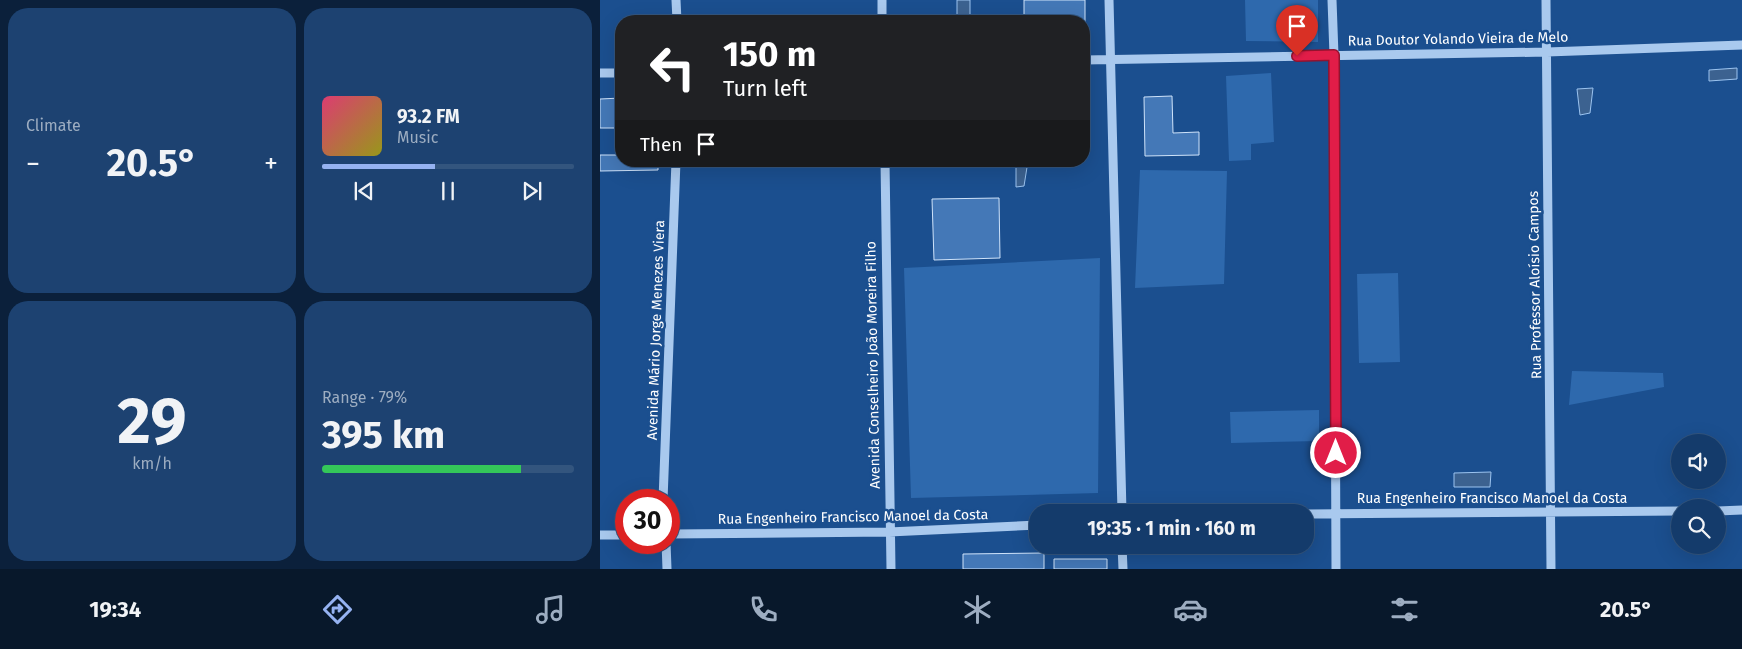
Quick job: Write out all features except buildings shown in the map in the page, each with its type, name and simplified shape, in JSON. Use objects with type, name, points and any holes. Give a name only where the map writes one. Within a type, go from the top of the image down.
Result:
[{"type":"street","points":[[676,0],[677,15]]},
{"type":"street","points":[[882,0],[882,15]]},
{"type":"street","points":[[1109,0],[1122,504]]},
{"type":"street","points":[[1332,0],[1334,55],[1336,569]]},
{"type":"street","name":"Rua Professor Aloísio Campos","points":[[1546,0],[1552,512],[1551,569]]},
{"type":"street","name":"Rua Doutor Yolando Vieira de Melo","points":[[1090,60],[1547,52],[1742,45]]},
{"type":"street","points":[[600,73],[615,73]]},
{"type":"street","name":"Avenida Mário Jorge Menezes Viera","points":[[663,489],[676,167]]},
{"type":"street","name":"Avenida Conselheiro João Moreira Filho","points":[[885,167],[891,569]]},
{"type":"street","points":[[1726,510],[1742,510]]},
{"type":"street","name":"Rua Engenheiro Francisco Manoel da Costa","points":[[1314,514],[1671,511]]},
{"type":"street","name":"Rua Engenheiro Francisco Manoel da Costa","points":[[680,534],[889,532],[1029,525]]},
{"type":"street","points":[[600,535],[615,535]]},
{"type":"street","points":[[666,554],[667,569]]},
{"type":"street","points":[[1122,554],[1123,569]]},
{"type":"shaded area","points":[[957,0],[970,0],[970,15],[957,15]]},
{"type":"shaded area","points":[[1245,0],[1318,0],[1318,42],[1246,41]]},
{"type":"shaded area","points":[[1737,68],[1737,79],[1709,81],[1709,70]]},
{"type":"shaded area","points":[[1271,73],[1274,142],[1251,144],[1251,160],[1229,161],[1226,76]]},
{"type":"shaded area","points":[[1593,88],[1590,113],[1580,115],[1577,89]]},
{"type":"shaded area","points":[[1016,167],[1027,167],[1024,186],[1016,187]]},
{"type":"shaded area","points":[[1140,170],[1227,171],[1224,284],[1135,288]]},
{"type":"shaded area","points":[[1100,258],[1098,493],[911,498],[904,268]]},
{"type":"shaded area","points":[[1398,273],[1400,362],[1359,363],[1357,274]]},
{"type":"shaded area","points":[[1572,371],[1663,373],[1664,387],[1569,405]]},
{"type":"shaded area","points":[[1319,410],[1319,441],[1231,443],[1230,412]]},
{"type":"shaded area","points":[[1491,472],[1490,487],[1454,487],[1454,473]]},
{"type":"route","points":[[1297,56],[1334,55],[1336,453]]}]
